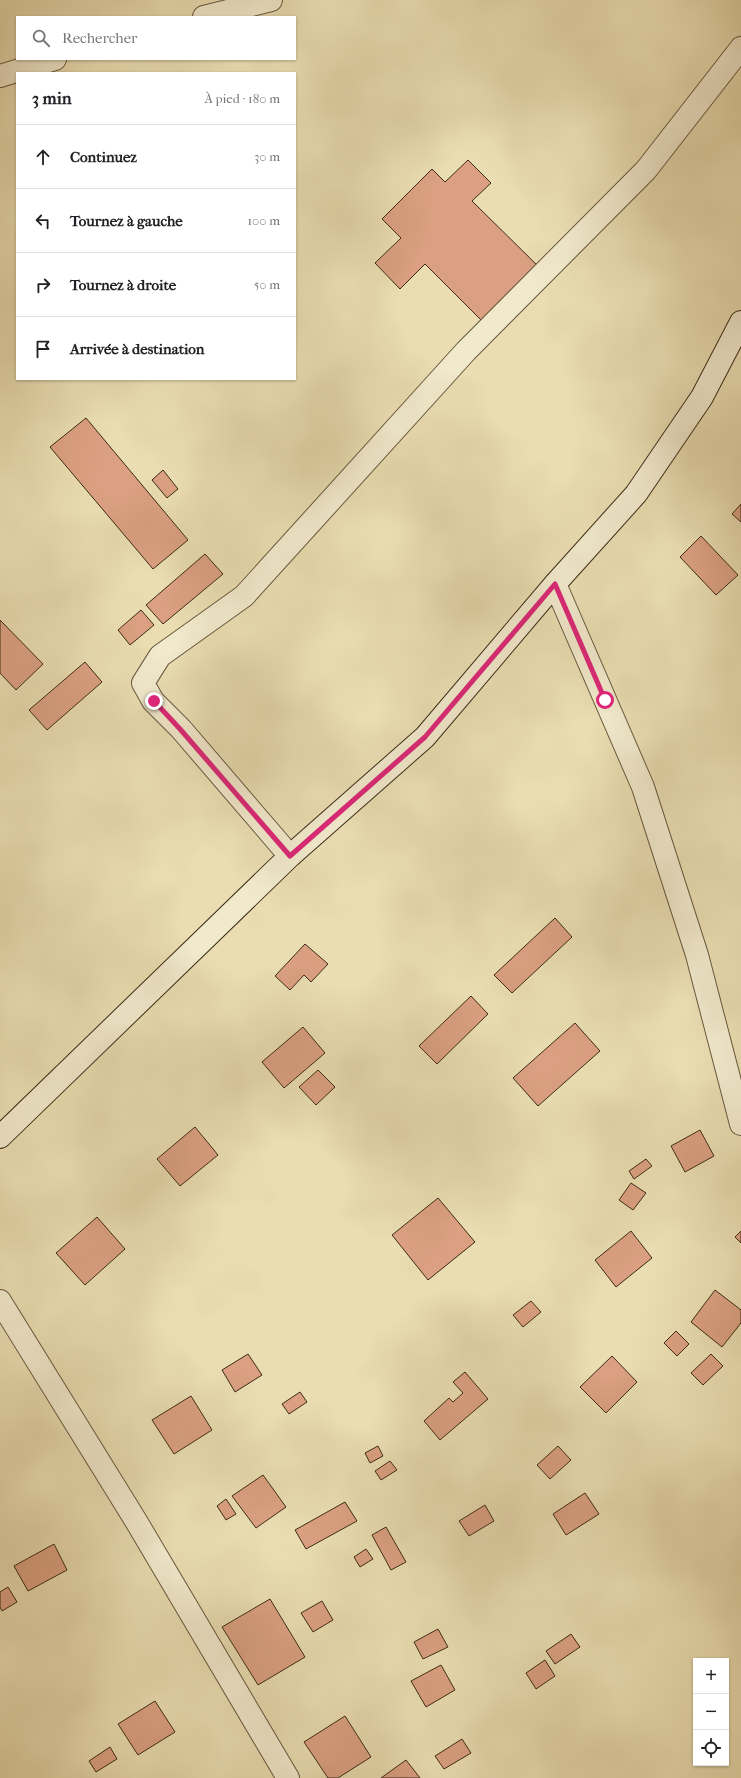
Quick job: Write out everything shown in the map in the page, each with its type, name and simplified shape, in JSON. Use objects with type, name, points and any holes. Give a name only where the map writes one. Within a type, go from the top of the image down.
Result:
[{"type":"street","points":[[208,16],[271,0]]},
{"type":"street","points":[[290,856],[154,701],[143,683],[160,656],[244,596],[466,351],[646,170],[741,48]]},
{"type":"street","points":[[0,76],[51,60]]},
{"type":"street","points":[[0,1137],[290,856],[425,737],[555,584],[636,494],[702,397],[741,322]]},
{"type":"street","points":[[555,584],[643,787],[697,955],[741,1124]]},
{"type":"street","points":[[0,1302],[136,1521],[288,1778]]},
{"type":"building","points":[[468,160],[491,183],[472,201],[540,268],[484,323],[425,264],[400,289],[375,263],[401,238],[382,219],[432,169],[445,182]]},
{"type":"building","points":[[86,418],[188,540],[153,569],[50,447]]},
{"type":"building","points":[[163,470],[178,489],[167,498],[152,480]]},
{"type":"building","points":[[741,504],[741,522],[732,514]]},
{"type":"building","points":[[701,536],[738,575],[716,595],[680,557]]},
{"type":"building","points":[[205,554],[223,574],[163,624],[146,605]]},
{"type":"building","points":[[141,610],[154,625],[130,645],[118,630]]},
{"type":"building","points":[[0,620],[43,664],[16,690],[0,673]]},
{"type":"building","points":[[85,662],[102,682],[47,730],[29,710]]},
{"type":"building","points":[[555,918],[572,937],[512,993],[494,975]]},
{"type":"building","points":[[305,944],[328,964],[311,982],[304,975],[290,990],[275,976]]},
{"type":"building","points":[[471,996],[488,1014],[437,1064],[419,1046]]},
{"type":"building","points":[[575,1023],[600,1051],[538,1106],[513,1078]]},
{"type":"building","points":[[303,1027],[325,1053],[284,1088],[262,1062]]},
{"type":"building","points":[[318,1070],[335,1087],[316,1105],[299,1087]]},
{"type":"building","points":[[195,1127],[218,1155],[180,1186],[157,1159]]},
{"type":"building","points":[[700,1130],[714,1156],[685,1172],[671,1146]]},
{"type":"building","points":[[646,1159],[652,1166],[634,1179],[629,1171]]},
{"type":"building","points":[[631,1183],[646,1193],[633,1210],[619,1200]]},
{"type":"building","points":[[438,1198],[475,1242],[428,1280],[392,1235]]},
{"type":"building","points":[[97,1217],[125,1249],[85,1285],[56,1253]]},
{"type":"building","points":[[631,1231],[652,1258],[616,1287],[595,1260]]},
{"type":"building","points":[[741,1231],[741,1243],[735,1237]]},
{"type":"building","points":[[715,1290],[741,1310],[741,1323],[722,1347],[691,1322]]},
{"type":"building","points":[[531,1301],[541,1312],[523,1327],[513,1315]]},
{"type":"building","points":[[676,1331],[689,1344],[677,1356],[664,1343]]},
{"type":"building","points":[[248,1354],[262,1375],[235,1392],[222,1370]]},
{"type":"building","points":[[711,1354],[723,1366],[703,1385],[691,1373]]},
{"type":"building","points":[[612,1356],[637,1382],[606,1413],[580,1387]]},
{"type":"building","points":[[465,1372],[488,1399],[440,1440],[424,1421],[449,1398],[453,1402],[463,1393],[453,1382]]},
{"type":"building","points":[[300,1392],[307,1402],[289,1414],[282,1404]]},
{"type":"building","points":[[191,1396],[212,1430],[174,1454],[152,1420]]},
{"type":"building","points":[[378,1446],[383,1456],[370,1463],[365,1453]]},
{"type":"building","points":[[558,1446],[571,1460],[550,1479],[537,1465]]},
{"type":"building","points":[[390,1461],[397,1470],[381,1480],[375,1471]]},
{"type":"building","points":[[263,1475],[286,1507],[256,1528],[232,1496]]},
{"type":"building","points":[[585,1493],[599,1514],[566,1535],[553,1514]]},
{"type":"building","points":[[226,1499],[236,1514],[226,1520],[217,1506]]},
{"type":"building","points":[[345,1502],[357,1521],[306,1549],[295,1530]]},
{"type":"building","points":[[485,1505],[494,1521],[469,1536],[459,1521]]},
{"type":"building","points":[[386,1527],[406,1562],[391,1570],[372,1535]]},
{"type":"building","points":[[54,1544],[67,1570],[28,1591],[14,1566]]},
{"type":"building","points":[[366,1549],[373,1559],[360,1567],[354,1557]]},
{"type":"building","points":[[8,1587],[17,1602],[2,1611],[0,1607],[0,1592]]},
{"type":"building","points":[[270,1599],[305,1657],[258,1685],[222,1627]]},
{"type":"building","points":[[322,1601],[333,1620],[313,1632],[301,1613]]},
{"type":"building","points":[[438,1629],[448,1647],[423,1659],[414,1642]]},
{"type":"building","points":[[571,1634],[580,1647],[555,1664],[546,1651]]},
{"type":"building","points":[[545,1660],[555,1676],[536,1689],[526,1673]]},
{"type":"building","points":[[441,1665],[455,1690],[426,1707],[411,1681]]},
{"type":"building","points":[[155,1701],[175,1732],[138,1755],[118,1724]]},
{"type":"building","points":[[345,1716],[371,1757],[338,1778],[328,1778],[304,1742]]},
{"type":"building","points":[[462,1739],[471,1753],[444,1769],[435,1756]]},
{"type":"building","points":[[110,1747],[117,1759],[96,1772],[89,1761]]},
{"type":"building","points":[[406,1760],[420,1778],[381,1778]]},
{"type":"route","points":[[154,701],[290,856],[425,737],[555,584],[605,700]]}]
